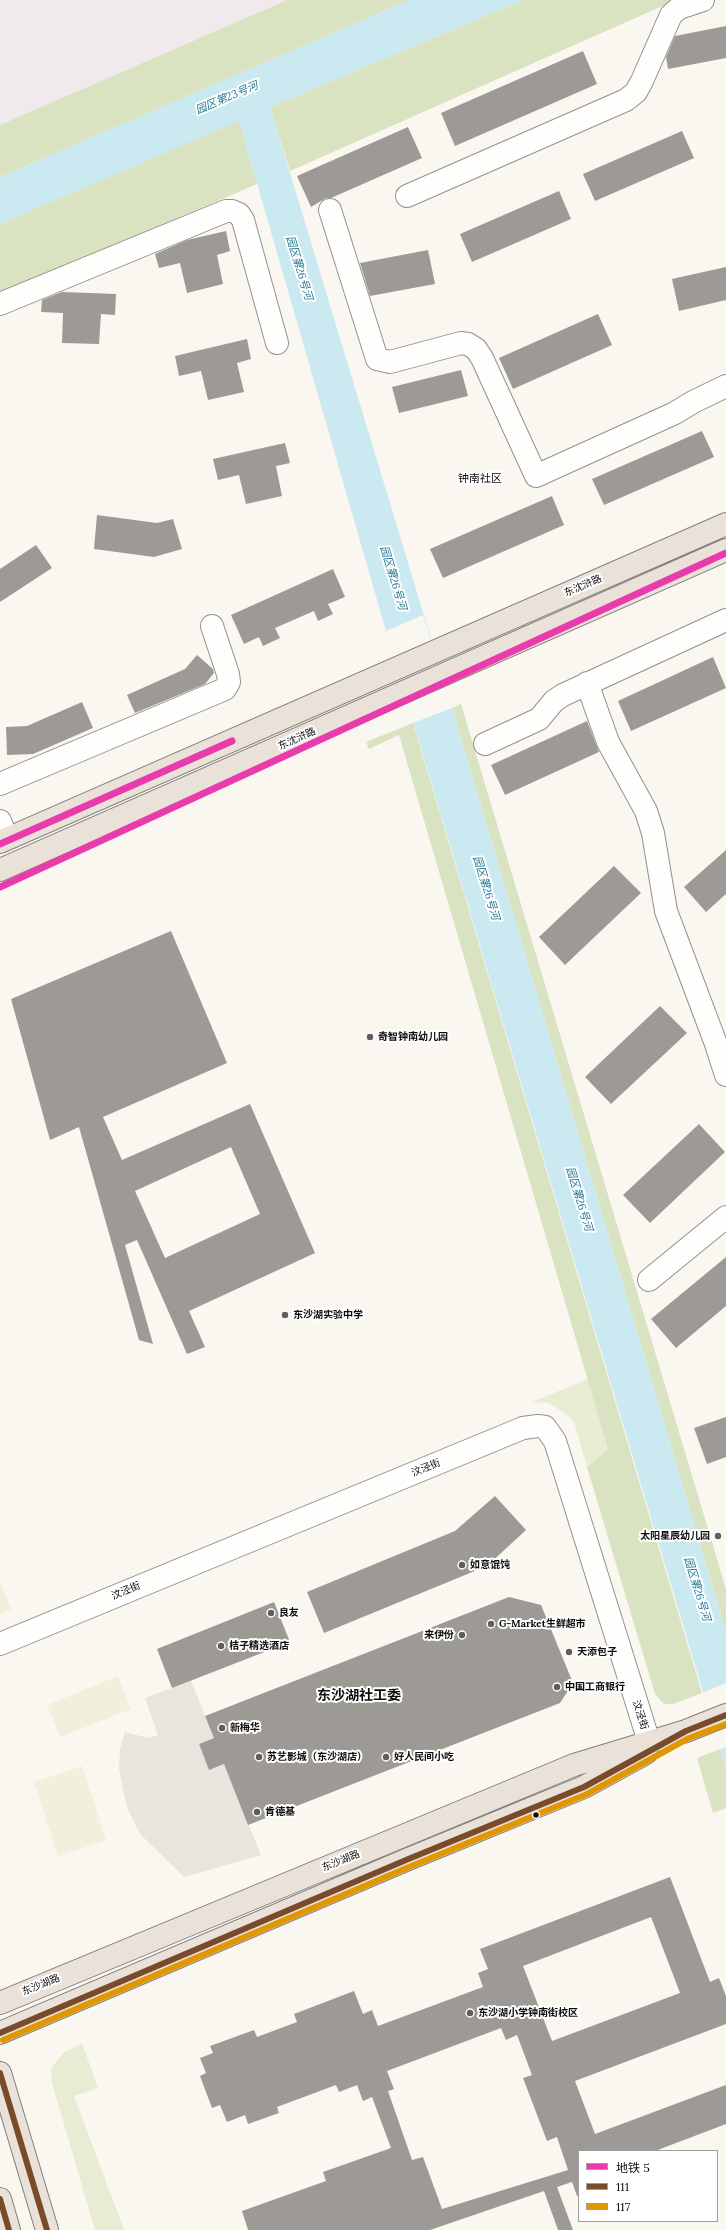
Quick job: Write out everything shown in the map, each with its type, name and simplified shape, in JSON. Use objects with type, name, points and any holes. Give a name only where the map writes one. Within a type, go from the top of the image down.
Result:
[{"type":"main road","name":"东沈浒路","points":[[2,834],[396,667],[726,524]]},
{"type":"main road","name":"东沈浒路","points":[[0,870],[726,550]]},
{"type":"main road","name":"东沙湖路","points":[[0,2003],[574,1765],[686,1731],[718,1718]]},
{"type":"main road","name":"东沙湖路","points":[[0,2033],[406,1860],[584,1787],[686,1731]]},
{"type":"main road","points":[[0,2073],[46,2230]]},
{"type":"main road","points":[[0,2199],[8,2230]]},
{"type":"street","points":[[407,196],[626,100],[636,92],[642,81],[671,15],[679,8],[703,0]]},
{"type":"street","points":[[330,210],[377,359],[390,362],[461,343],[468,344],[476,349],[482,358],[536,476],[675,414],[693,402],[724,392]]},
{"type":"street","points":[[0,304],[226,211],[232,211],[239,214],[242,220],[277,343]]},
{"type":"street","points":[[485,744],[539,719],[554,701],[587,683],[726,620]]},
{"type":"street","points":[[0,784],[225,689],[229,682],[228,674],[212,626]]},
{"type":"street","points":[[587,683],[610,747],[646,811],[653,833],[666,911],[726,1075]]},
{"type":"street","points":[[649,1280],[726,1217]]},
{"type":"street","name":"汶泾街","points":[[0,1644],[524,1428],[538,1426],[545,1427],[555,1441],[649,1742]]},
{"type":"shaded area","points":[[0,0],[287,0],[0,125]]},
{"type":"shaded area","points":[[191,1681],[214,1738],[199,1744],[209,1769],[224,1764],[261,1855],[184,1877],[140,1834],[127,1807],[119,1769],[120,1749],[125,1732],[148,1738],[158,1735],[145,1698]]},
{"type":"green space","points":[[287,0],[410,0],[0,177],[0,125]]},
{"type":"green space","points":[[523,0],[676,0],[290,171],[270,107]]},
{"type":"green space","points":[[239,120],[257,184],[0,294],[0,224]]},
{"type":"green space","points":[[461,704],[726,1589],[726,1632],[452,708]]},
{"type":"green space","points":[[413,723],[702,1693],[673,1704],[664,1704],[655,1694],[587,1467],[608,1449],[399,735],[369,749],[366,742]]},
{"type":"green space","points":[[588,1379],[608,1449],[587,1467],[575,1425],[569,1416],[549,1403],[532,1402]]},
{"type":"green space","points":[[0,1582],[11,1609],[0,1614]]},
{"type":"green space","points":[[118,1676],[131,1709],[60,1737],[47,1705]]},
{"type":"green space","points":[[720,1749],[726,1769],[726,1808],[713,1813],[697,1758]]},
{"type":"green space","points":[[82,1766],[106,1840],[58,1856],[34,1782]]},
{"type":"green space","points":[[82,2043],[98,2088],[74,2096],[124,2230],[95,2230],[52,2083],[51,2071],[55,2063],[65,2052]]},
{"type":"water","points":[[410,0],[523,0],[270,107],[452,708],[726,1632],[726,1769],[386,631],[239,121],[0,224],[0,177]]},
{"type":"pier","points":[[423,615],[452,708],[413,723],[386,631]]},
{"type":"pier","points":[[726,1683],[726,1747],[720,1749],[702,1693]]},
{"type":"building","points":[[726,26],[726,58],[668,69],[666,57],[675,36]]},
{"type":"building","points":[[583,51],[597,84],[455,146],[441,113]]},
{"type":"building","points":[[408,127],[422,158],[331,198],[326,198],[311,207],[297,176]]},
{"type":"building","points":[[682,131],[694,158],[595,201],[583,174]]},
{"type":"building","points":[[559,191],[571,219],[472,262],[460,234]]},
{"type":"building","points":[[226,231],[230,251],[217,255],[223,284],[187,293],[180,263],[159,268],[155,254],[187,240]]},
{"type":"building","points":[[428,250],[435,284],[370,296],[360,263]]},
{"type":"building","points":[[726,267],[726,300],[679,311],[672,279]]},
{"type":"building","points":[[62,292],[116,294],[115,315],[101,314],[99,344],[62,343],[63,313],[41,312],[42,300]]},
{"type":"building","points":[[598,314],[612,345],[513,389],[499,358]]},
{"type":"building","points":[[247,339],[251,359],[237,363],[244,392],[208,400],[201,371],[179,376],[175,356]]},
{"type":"building","points":[[461,370],[468,396],[399,413],[392,387]]},
{"type":"building","points":[[702,431],[714,457],[604,505],[592,479]]},
{"type":"building","points":[[285,443],[290,463],[276,466],[282,496],[246,504],[239,475],[218,480],[213,459]]},
{"type":"building","points":[[552,496],[564,525],[443,578],[430,549]]},
{"type":"building","points":[[97,515],[157,523],[173,519],[182,549],[154,557],[94,549]]},
{"type":"building","points":[[36,545],[52,568],[0,602],[0,569]]},
{"type":"building","points":[[333,569],[345,597],[328,604],[333,614],[318,621],[314,611],[275,628],[280,638],[263,646],[259,637],[244,644],[231,615]]},
{"type":"building","points":[[197,655],[213,669],[214,673],[205,684],[135,713],[127,695],[185,669]]},
{"type":"building","points":[[713,657],[726,688],[631,731],[618,701]]},
{"type":"building","points":[[82,702],[93,728],[33,754],[7,755],[6,727],[27,726]]},
{"type":"building","points":[[587,721],[599,752],[505,795],[491,765]]},
{"type":"building","points":[[726,850],[726,894],[706,912],[684,887]]},
{"type":"building","points":[[614,866],[641,893],[565,965],[539,937]]},
{"type":"building","points":[[171,931],[227,1063],[103,1117],[122,1160],[250,1104],[315,1253],[189,1311],[205,1347],[187,1354],[137,1240],[125,1245],[153,1344],[139,1340],[79,1127],[50,1140],[11,999]],"holes":[[[231,1147],[260,1214],[165,1258],[135,1191]]]},
{"type":"building","points":[[660,1006],[687,1033],[611,1104],[585,1077]]},
{"type":"building","points":[[699,1124],[725,1152],[650,1223],[623,1195]]},
{"type":"building","points":[[726,1257],[726,1306],[676,1348],[651,1319]]},
{"type":"building","points":[[726,1417],[726,1457],[707,1464],[694,1428]]},
{"type":"building","points":[[495,1496],[526,1530],[487,1566],[324,1633],[307,1592],[455,1531]]},
{"type":"building","points":[[509,1597],[541,1605],[573,1683],[560,1703],[248,1825],[224,1764],[209,1770],[199,1744],[214,1738],[205,1716]]},
{"type":"building","name":"桔子精选酒店","points":[[274,1602],[290,1642],[172,1688],[157,1649]]},
{"type":"building","points":[[670,1877],[710,1982],[719,1978],[726,1996],[726,2024],[575,2081],[595,2134],[726,2085],[726,2124],[658,2150],[578,2150],[578,2196],[572,2182],[557,2187],[573,2230],[558,2230],[544,2191],[430,2230],[248,2230],[242,2211],[326,2181],[323,2172],[391,2148],[372,2097],[363,2101],[357,2085],[339,2092],[336,2085],[277,2107],[279,2113],[248,2124],[245,2115],[227,2122],[220,2105],[212,2108],[200,2076],[206,2073],[200,2058],[213,2053],[210,2046],[254,2030],[257,2037],[297,2022],[294,2014],[354,1991],[363,2014],[372,2010],[378,2026],[483,1987],[478,1973],[488,1969],[480,1949]],"holes":[[[651,1917],[680,1993],[552,2041],[523,1966]],[[501,2028],[506,2040],[517,2035],[532,2075],[523,2078],[547,2141],[557,2137],[568,2170],[442,2209],[423,2157],[412,2160],[388,2091],[394,2089],[387,2071]]]},
{"type":"metro line","name":"5","points":[[0,887],[726,553]]},
{"type":"metro line","name":"5","points":[[0,844],[232,741]]},
{"type":"transit line","name":"111","points":[[0,2033],[406,1860],[584,1787],[686,1731],[726,1715]]},
{"type":"transit line","name":"117","points":[[3,2040],[409,1867],[587,1794],[689,1738],[726,1724]]},
{"type":"transit line","name":"111","points":[[0,2073],[47,2230]]},
{"type":"transit line","name":"111","points":[[0,2199],[9,2230]]},
{"type":"place","name":"奇智钟南幼儿园","points":[[370,1037]]},
{"type":"place","name":"东沙湖实验中学","points":[[285,1315]]},
{"type":"place","name":"太阳星辰幼儿园","points":[[718,1536]]},
{"type":"place","name":"如意馄饨","points":[[462,1565]]},
{"type":"place","name":"良友","points":[[271,1613]]},
{"type":"place","name":"G-Market生鲜超市","points":[[491,1624]]},
{"type":"place","name":"来伊份","points":[[462,1635]]},
{"type":"place","name":"桔子精选酒店","points":[[221,1646]]},
{"type":"place","name":"天添包子","points":[[569,1652]]},
{"type":"place","name":"中国工商银行","points":[[557,1687]]},
{"type":"place","name":"新梅华","points":[[222,1728]]},
{"type":"place","name":"苏艺影城（东沙湖店）","points":[[259,1757]]},
{"type":"place","name":"好人民间小吃","points":[[386,1757]]},
{"type":"place","name":"肯德基","points":[[257,1812]]},
{"type":"place","name":"东沙湖小学钟南街校区","points":[[470,2013]]},
{"type":"district","name":"钟南社区","points":[[480,479]]},
{"type":"district","name":"东沙湖社工委","points":[[359,1696]]},
{"type":"water label","name":"园区第23号河","points":[[227,98]]},
{"type":"water label","name":"园区第26号河","points":[[299,268]]},
{"type":"water label","name":"园区第26号河","points":[[393,578]]},
{"type":"water label","name":"园区第26号河","points":[[486,888]]},
{"type":"water label","name":"园区第26号河","points":[[579,1199]]},
{"type":"water label","name":"园区第26号河","points":[[697,1589]]}]
